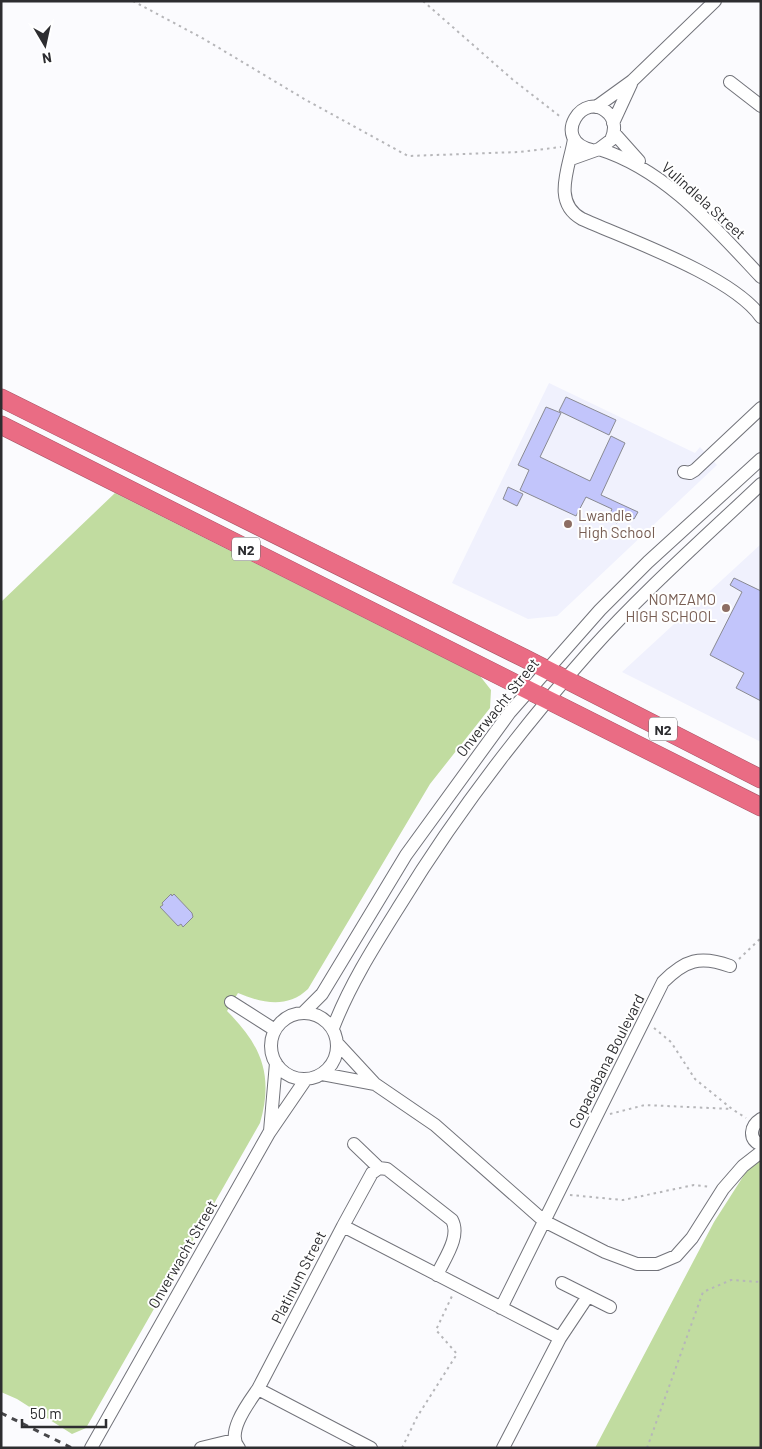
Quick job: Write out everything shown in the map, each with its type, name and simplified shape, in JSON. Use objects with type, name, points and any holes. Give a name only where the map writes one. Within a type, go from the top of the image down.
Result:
[{"type":"highway","name":"N2","points":[[1,398],[547,670],[761,779]]},
{"type":"highway","name":"N2","points":[[1,425],[761,807]]},
{"type":"street","points":[[715,1],[632,82],[596,107],[583,110],[577,114],[572,126],[576,142],[564,195],[568,206],[577,216],[709,276],[739,296],[761,317]]},
{"type":"street","points":[[571,160],[611,140],[613,128],[632,82]]},
{"type":"street","points":[[730,82],[761,106]]},
{"type":"street","points":[[596,107],[608,113],[613,128]]},
{"type":"street","name":"Vulindlela Street","points":[[613,128],[645,169]]},
{"type":"street","points":[[576,142],[596,149]]},
{"type":"street","name":"Vulindlela Street","points":[[596,149],[624,158],[645,169],[694,209],[758,269]]},
{"type":"street","points":[[684,472],[695,470],[761,408]]},
{"type":"street","name":"Onverwacht Street","points":[[304,1012],[322,994],[406,855],[510,712],[600,610],[648,562],[761,459]]},
{"type":"street","points":[[333,1028],[341,1006],[368,957],[422,868],[507,749],[566,680],[650,590],[761,484]]},
{"type":"street","name":"Copacabana Boulevard","points":[[544,1221],[663,982],[684,964],[699,960],[713,960],[730,966]]},
{"type":"street","points":[[231,1002],[275,1030]]},
{"type":"street","points":[[270,1133],[276,1063],[271,1047],[275,1030],[286,1018],[304,1012],[320,1016],[333,1028],[338,1044],[375,1084],[435,1125],[544,1221],[605,1252],[637,1264],[656,1264],[676,1256],[692,1238],[723,1189],[743,1166],[757,1142],[752,1130],[758,1121]]},
{"type":"street","points":[[322,1074],[334,1061],[338,1044]]},
{"type":"street","points":[[276,1063],[289,1075],[306,1079],[322,1074],[375,1084]]},
{"type":"street","name":"Onverwacht Street","points":[[91,1448],[270,1133],[306,1079]]},
{"type":"street","points":[[354,1144],[379,1168],[387,1169],[452,1220],[456,1226],[455,1235],[437,1274]]},
{"type":"street","points":[[743,1166],[761,1152]]},
{"type":"street","points":[[343,1226],[372,1173],[379,1168]]},
{"type":"street","points":[[501,1308],[544,1221]]},
{"type":"street","name":"Platinum Street","points":[[236,1444],[234,1433],[343,1226],[560,1338]]},
{"type":"street","points":[[562,1283],[610,1307]]},
{"type":"street","points":[[504,1448],[560,1338],[588,1296]]},
{"type":"street","points":[[258,1388],[367,1447]]},
{"type":"street","points":[[201,1448],[236,1444]]},
{"type":"path","points":[[133,1],[204,39],[306,100],[408,156],[519,152],[576,142]]},
{"type":"path","points":[[423,1],[512,79],[572,126]]},
{"type":"path","points":[[730,966],[761,938]]},
{"type":"path","points":[[645,1019],[671,1042],[695,1079],[732,1109],[758,1121]]},
{"type":"path","points":[[596,1118],[645,1105],[732,1109]]},
{"type":"path","points":[[558,1193],[623,1200],[694,1185],[723,1189]]},
{"type":"path","points":[[647,1448],[703,1292],[730,1280],[761,1282]]},
{"type":"path","points":[[402,1448],[418,1417],[457,1354],[436,1330],[457,1285]]},
{"type":"shaded area","name":"Lwandle High School","points":[[549,383],[695,453],[700,447],[717,465],[557,616],[528,619],[452,583]]},
{"type":"shaded area","name":"NOMZAMO HIGH SCHOOL","points":[[761,544],[761,742],[622,672]]},
{"type":"green space","points":[[115,493],[480,676],[491,690],[490,708],[430,784],[308,989],[300,995],[283,1002],[265,1001],[238,993],[227,1011],[248,1036],[262,1062],[266,1090],[260,1123],[86,1428],[72,1434],[17,1399],[1,1392],[1,602]]},
{"type":"green space","points":[[761,1159],[761,1448],[595,1448],[714,1222],[746,1172]]},
{"type":"building","points":[[566,397],[616,420],[609,435],[559,411]]},
{"type":"building","points":[[546,407],[561,413],[540,457],[590,481],[611,436],[625,443],[601,495],[638,512],[634,519],[621,513],[617,523],[608,518],[612,509],[586,497],[576,516],[520,490],[529,470],[518,465]]},
{"type":"building","points":[[508,487],[523,494],[517,506],[503,499]]},
{"type":"building","points":[[734,578],[761,591],[761,701],[736,688],[744,673],[710,655],[742,592],[730,585]]},
{"type":"building","points":[[171,894],[172,896],[174,894],[192,913],[193,917],[183,927],[181,924],[178,926],[160,907]]},
{"type":"railway","points":[[1,1413],[72,1448]]},
{"type":"place","name":"Lwandle High School","points":[[568,524]]},
{"type":"place","name":"NOMZAMO HIGH SCHOOL","points":[[726,608]]}]
